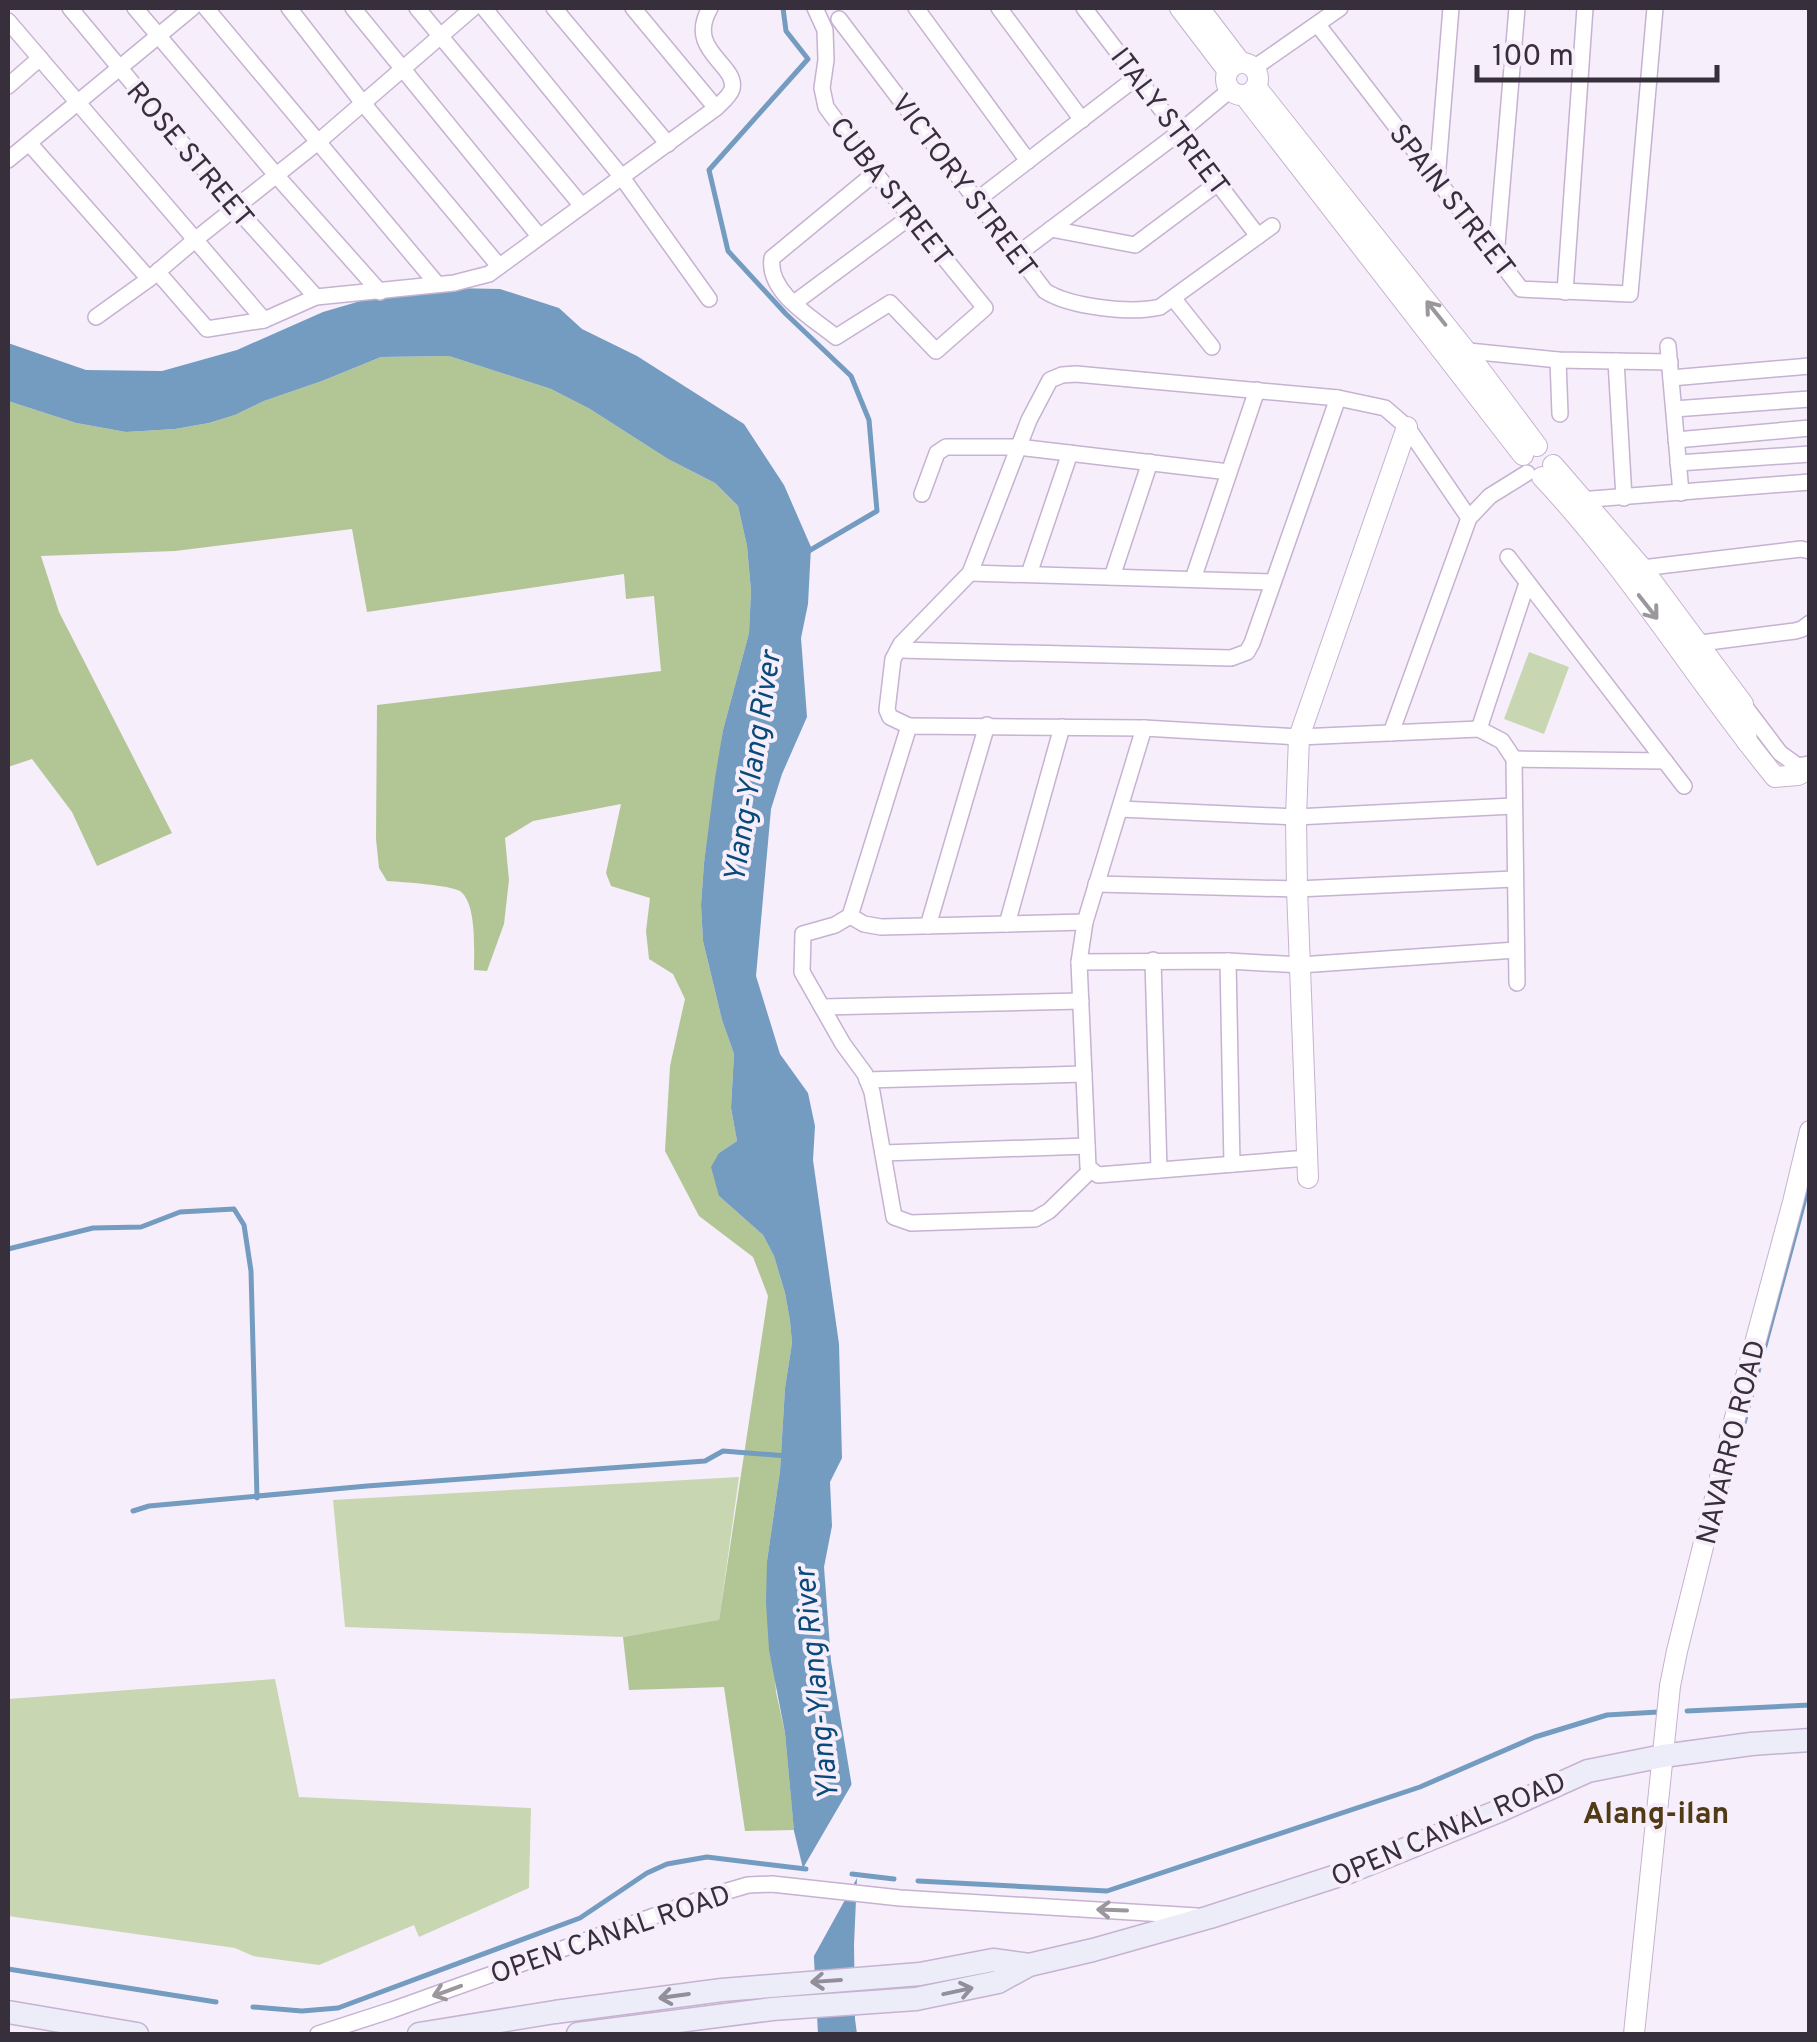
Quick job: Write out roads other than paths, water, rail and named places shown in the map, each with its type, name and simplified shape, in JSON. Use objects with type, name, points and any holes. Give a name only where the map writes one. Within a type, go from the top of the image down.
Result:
[{"type":"main road","name":"OPEN CANAL ROAD","points":[[578,2034],[772,2009],[882,2002],[998,1982],[1029,1964],[1210,1917],[1349,1872],[1588,1770],[1750,1744],[1810,1740]]},
{"type":"main road","name":"OPEN CANAL ROAD","points":[[419,2034],[771,1984],[920,1974],[993,1960],[1029,1964]]},
{"type":"main road","points":[[8,2012],[137,2034]]},
{"type":"street","name":"ROSE STREET","points":[[70,8],[236,208],[316,297]]},
{"type":"street","points":[[135,8],[380,292]]},
{"type":"street","points":[[8,160],[192,8]]},
{"type":"street","points":[[206,8],[438,284]]},
{"type":"street","points":[[288,8],[500,266]]},
{"type":"street","points":[[353,8],[539,236]]},
{"type":"street","points":[[417,8],[582,206]]},
{"type":"street","points":[[96,317],[318,142],[472,8]]},
{"type":"street","points":[[484,8],[622,176],[709,300]]},
{"type":"street","points":[[554,8],[668,144]]},
{"type":"street","points":[[633,8],[716,108]]},
{"type":"street","name":"CUBA STREET","points":[[794,303],[836,338],[890,304],[936,351],[985,308],[826,108],[822,88],[826,60],[824,30],[814,8]]},
{"type":"street","points":[[824,30],[854,8]]},
{"type":"street","points":[[916,8],[1028,161]]},
{"type":"street","points":[[999,8],[1082,120]]},
{"type":"street","name":"ITALY STREET","points":[[1084,8],[1218,183],[1265,231],[1173,298]]},
{"type":"street","points":[[1180,8],[1466,351],[1537,463]]},
{"type":"street","points":[[1199,8],[1242,79],[1440,348],[1613,548],[1780,753],[1798,766],[1810,766]]},
{"type":"street","points":[[1018,254],[1180,132],[1242,79],[1340,8]]},
{"type":"street","points":[[1437,180],[1451,8]]},
{"type":"street","points":[[1496,257],[1518,8]]},
{"type":"street","points":[[1565,292],[1585,8]]},
{"type":"street","name":"SPAIN STREET","points":[[1318,25],[1521,290],[1630,294],[1655,8]]},
{"type":"street","points":[[28,143],[154,274],[162,276],[208,329],[264,320],[316,297],[474,279],[489,274],[668,144],[716,108],[732,90],[732,82],[702,34],[707,9]]},
{"type":"street","name":"VICTORY STREET","points":[[839,19],[1045,291],[1056,298],[1087,305],[1146,310],[1173,298]]},
{"type":"street","points":[[8,22],[264,320]]},
{"type":"street","points":[[8,86],[40,58]]},
{"type":"street","points":[[977,200],[1137,77]]},
{"type":"street","points":[[875,173],[772,258],[773,275],[785,296],[794,303],[910,217]]},
{"type":"street","points":[[1051,228],[1135,245],[1218,183]]},
{"type":"street","points":[[1173,298],[1212,347]]},
{"type":"street","points":[[1440,348],[1558,360],[1810,366]]},
{"type":"street","points":[[1558,360],[1560,414]]},
{"type":"street","points":[[1616,360],[1624,498]]},
{"type":"street","points":[[1670,362],[1681,493]]},
{"type":"street","points":[[1469,518],[1407,427],[1385,408],[1338,398],[1062,375],[1050,380],[1028,420],[970,572],[893,659],[887,710],[896,722],[910,726],[1144,728],[1299,737],[1478,729],[1502,740],[1514,759],[1517,984]]},
{"type":"street","points":[[1193,579],[1257,390]]},
{"type":"street","points":[[898,650],[1232,658],[1247,652],[1338,398]]},
{"type":"street","points":[[1674,409],[1810,399]]},
{"type":"street","points":[[1144,728],[1085,922],[1080,962],[1088,1167],[1098,1174],[1232,1164],[1308,1168],[1297,889],[1299,737],[1407,427]]},
{"type":"street","points":[[1676,440],[1810,428]]},
{"type":"street","points":[[922,494],[937,453],[946,448],[1018,446],[1229,472]]},
{"type":"street","points":[[1030,574],[1070,453]]},
{"type":"street","points":[[1678,462],[1810,454]]},
{"type":"street","points":[[1112,577],[1150,462]]},
{"type":"street","points":[[1391,733],[1469,518],[1490,496],[1537,463]]},
{"type":"street","points":[[1573,501],[1810,482]]},
{"type":"street","points":[[1613,548],[1642,568],[1748,745],[1775,777],[1798,775],[1810,766]]},
{"type":"street","points":[[1642,568],[1810,551]]},
{"type":"street","points":[[1508,556],[1684,786]]},
{"type":"street","points":[[970,572],[1273,582]]},
{"type":"street","points":[[1478,729],[1527,583]]},
{"type":"street","points":[[1689,645],[1794,631],[1810,623]]},
{"type":"street","points":[[1743,704],[1748,745]]},
{"type":"street","points":[[928,926],[987,725]]},
{"type":"street","points":[[910,726],[850,916],[835,925],[803,934],[802,972],[872,1092],[894,1217],[911,1223],[1035,1219],[1090,1170]]},
{"type":"street","points":[[1006,924],[1062,727]]},
{"type":"street","points":[[1514,759],[1665,760]]},
{"type":"street","points":[[1120,809],[1296,817],[1513,806]]},
{"type":"street","points":[[1096,884],[1297,889],[1514,878]]},
{"type":"street","points":[[850,916],[881,927],[1085,922]]},
{"type":"street","points":[[1080,962],[1228,961],[1300,965],[1516,950]]},
{"type":"street","points":[[1153,960],[1159,1170]]},
{"type":"street","points":[[1228,961],[1232,1164]]},
{"type":"street","points":[[822,1008],[1081,1001]]},
{"type":"street","points":[[868,1080],[1084,1074]]},
{"type":"street","name":"NAVARRO ROAD","points":[[1634,2034],[1677,1652],[1810,1131]]},
{"type":"street","points":[[882,1154],[1087,1146]]},
{"type":"street","name":"OPEN CANAL ROAD","points":[[318,2034],[748,1885],[1210,1917]]},
{"type":"water","name":"Ylang-Ylang River","points":[[452,288],[500,289],[559,308],[582,329],[637,356],[744,424],[784,485],[811,547],[808,604],[801,638],[807,717],[771,809],[756,976],[780,1054],[808,1093],[815,1126],[813,1160],[839,1344],[842,1458],[830,1482],[832,1526],[824,1567],[831,1661],[853,1793],[858,1856],[854,1944],[857,2034],[818,2034],[811,1902],[794,1831],[785,1733],[769,1650],[767,1561],[780,1471],[792,1343],[790,1321],[774,1256],[763,1235],[719,1196],[711,1167],[719,1153],[737,1141],[731,1108],[734,1054],[703,941],[701,905],[723,730],[749,633],[751,591],[738,506],[715,483],[668,459],[590,409],[551,389],[449,356],[381,357],[235,415],[175,429],[126,432],[76,423],[8,401],[8,343],[86,370],[162,371],[237,350],[323,312],[364,300]]},
{"type":"waterway","points":[[783,8],[786,31],[808,59],[709,170],[728,251],[851,376],[869,420],[877,511],[807,552]]},
{"type":"waterway","points":[[1744,1423],[1810,1180]]},
{"type":"waterway","points":[[8,1249],[93,1228],[141,1227],[180,1212],[234,1209],[244,1225],[251,1271],[257,1498]]},
{"type":"waterway","points":[[133,1511],[149,1506],[367,1486],[705,1461],[723,1451],[787,1456]]},
{"type":"waterway","points":[[1687,1711],[1810,1705]]},
{"type":"waterway","points":[[918,1881],[1107,1891],[1420,1787],[1535,1737],[1607,1715],[1658,1712]]},
{"type":"waterway","points":[[253,2007],[302,2011],[338,2008],[580,1918],[667,1864],[707,1857],[806,1869]]},
{"type":"waterway","points":[[852,1874],[894,1879]]},
{"type":"waterway","points":[[8,1969],[216,2002]]},
{"type":"district","name":"Alang-ilan","points":[[1656,1813]]}]
